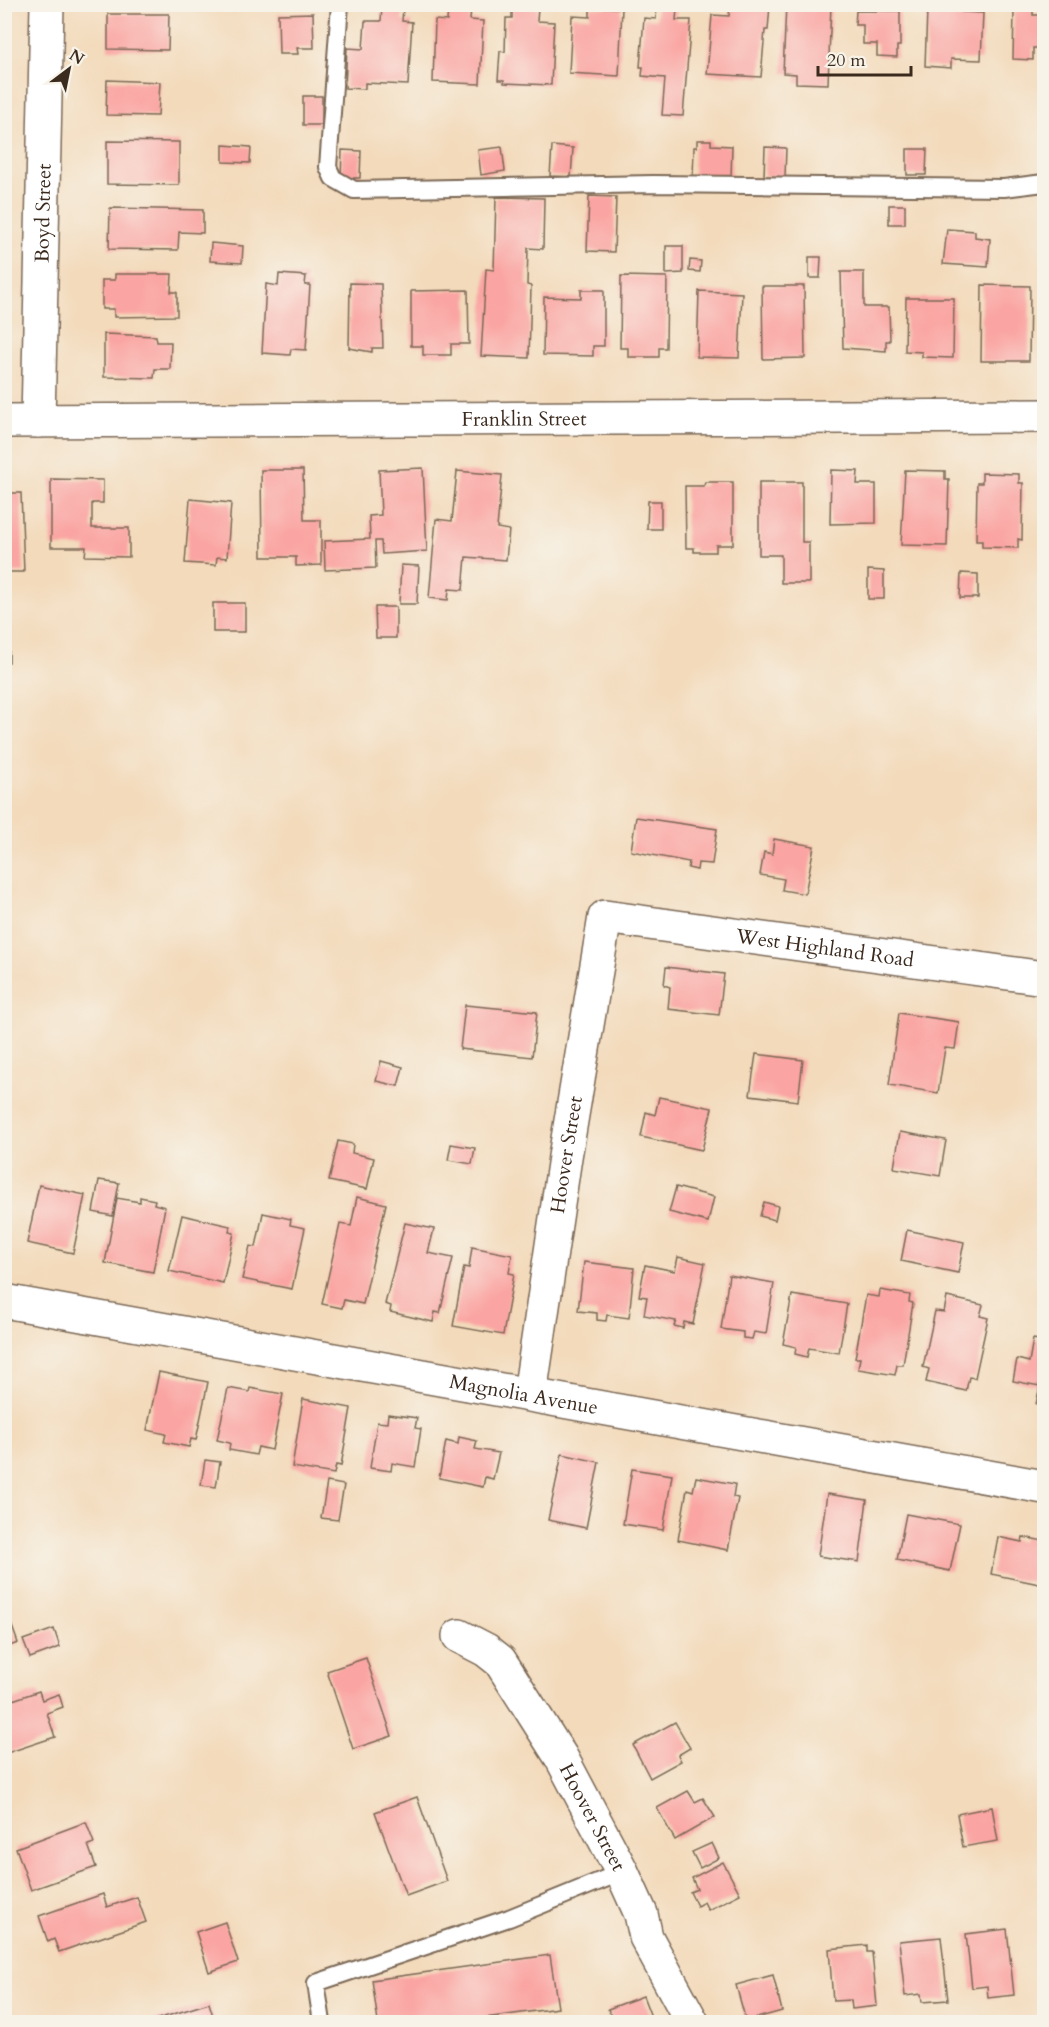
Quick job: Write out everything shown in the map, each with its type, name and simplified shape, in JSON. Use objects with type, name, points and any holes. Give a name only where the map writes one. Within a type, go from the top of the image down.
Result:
[{"type":"street","name":"Boyd Street","points":[[38,421],[47,4]]},
{"type":"street","name":"Franklin Street","points":[[4,421],[1044,416]]},
{"type":"street","name":"West Highland Road","points":[[605,917],[1044,978]]},
{"type":"street","name":"Hoover Street","points":[[530,1394],[565,1157],[605,917]]},
{"type":"street","name":"Magnolia Avenue","points":[[4,1301],[1044,1487]]},
{"type":"street","name":"Hoover Street","points":[[459,1636],[486,1650],[500,1661],[561,1757],[622,1872],[641,1914],[646,1937],[692,2022]]},
{"type":"lane","points":[[340,4],[328,167],[333,178],[354,190],[653,184],[1004,188],[1044,183]]},
{"type":"lane","points":[[322,2022],[316,1983],[509,1918],[622,1872]]},
{"type":"building","points":[[786,4],[831,4],[828,84],[796,83],[796,74],[783,73]]},
{"type":"building","points":[[730,5],[770,5],[768,30],[765,30],[761,77],[707,74],[712,15],[729,16]]},
{"type":"building","points":[[949,6],[962,6],[962,12],[983,13],[981,60],[951,59],[951,68],[925,66],[927,10],[948,11]]},
{"type":"building","points":[[382,7],[403,8],[402,21],[412,22],[408,85],[365,83],[365,89],[345,88],[347,48],[363,49],[365,21],[381,21]]},
{"type":"building","points":[[512,7],[538,8],[537,21],[554,22],[551,85],[504,83],[504,80],[498,80],[500,51],[505,52],[506,18],[512,18]]},
{"type":"building","points":[[590,7],[622,8],[619,76],[569,73],[572,16],[590,17]]},
{"type":"building","points":[[657,7],[677,9],[676,20],[691,20],[683,116],[662,115],[665,78],[642,76],[643,67],[640,67],[644,18],[656,19]]},
{"type":"building","points":[[1019,7],[1033,7],[1033,15],[1044,15],[1044,48],[1033,48],[1033,60],[1013,59],[1014,11],[1019,11]]},
{"type":"building","points":[[448,8],[471,9],[470,20],[483,21],[480,84],[433,82],[435,20],[447,21]]},
{"type":"building","points":[[856,11],[900,11],[900,46],[897,46],[897,57],[877,56],[877,44],[863,44],[863,25],[855,25]]},
{"type":"building","points":[[313,13],[314,48],[297,48],[298,54],[279,54],[278,14]]},
{"type":"building","points":[[108,14],[169,14],[168,50],[108,49]]},
{"type":"building","points":[[107,80],[160,82],[158,116],[106,115]]},
{"type":"building","points":[[303,96],[322,96],[322,125],[303,125]]},
{"type":"building","points":[[697,140],[711,140],[711,145],[732,146],[731,178],[693,177],[694,147],[697,147]]},
{"type":"building","points":[[107,141],[179,142],[179,185],[107,184]]},
{"type":"building","points":[[223,145],[251,147],[250,163],[223,162]]},
{"type":"building","points":[[552,146],[573,148],[571,177],[550,176]]},
{"type":"building","points":[[502,147],[505,171],[481,175],[478,150]]},
{"type":"building","points":[[765,147],[786,148],[785,177],[764,176]]},
{"type":"building","points":[[907,149],[927,149],[926,175],[907,175]]},
{"type":"building","points":[[342,150],[361,151],[360,178],[341,178]]},
{"type":"building","points":[[589,196],[616,197],[614,252],[587,251]]},
{"type":"building","points":[[496,197],[544,198],[543,249],[528,248],[527,285],[531,286],[529,358],[481,356],[486,269],[494,270]]},
{"type":"building","points":[[889,205],[905,205],[905,224],[889,224]]},
{"type":"building","points":[[110,208],[203,210],[203,233],[179,232],[178,250],[109,249]]},
{"type":"building","points":[[947,229],[975,231],[975,237],[990,239],[988,267],[943,264]]},
{"type":"building","points":[[211,243],[243,246],[242,263],[210,261]]},
{"type":"building","points":[[666,246],[683,246],[683,273],[666,274]]},
{"type":"building","points":[[809,257],[821,257],[820,278],[809,278]]},
{"type":"building","points":[[690,260],[701,261],[700,272],[689,271]]},
{"type":"building","points":[[841,272],[864,272],[864,307],[889,307],[890,341],[886,341],[886,351],[843,348]]},
{"type":"building","points":[[115,274],[172,274],[171,292],[177,292],[177,316],[114,317],[114,309],[102,309],[102,280],[115,280]]},
{"type":"building","points":[[279,274],[306,276],[305,285],[310,285],[306,350],[291,349],[290,355],[262,353],[266,284],[278,286]]},
{"type":"building","points":[[621,276],[667,277],[666,348],[659,348],[659,357],[628,357],[628,348],[620,348]]},
{"type":"building","points":[[350,283],[381,284],[383,348],[372,348],[372,352],[349,348]]},
{"type":"building","points":[[982,285],[1030,286],[1029,361],[981,361]]},
{"type":"building","points":[[762,286],[804,286],[805,358],[763,359]]},
{"type":"building","points":[[468,290],[469,344],[451,344],[451,355],[423,355],[423,346],[411,346],[411,291]]},
{"type":"building","points":[[581,290],[604,290],[604,346],[593,346],[593,356],[543,355],[544,297],[581,298]]},
{"type":"building","points":[[699,291],[742,293],[739,358],[697,357]]},
{"type":"building","points":[[906,298],[954,298],[953,358],[922,357],[922,352],[905,351]]},
{"type":"building","points":[[104,334],[156,336],[157,342],[171,342],[170,369],[155,369],[154,378],[104,377]]},
{"type":"building","points":[[423,468],[427,551],[382,554],[381,541],[375,541],[376,568],[325,570],[324,541],[370,539],[369,516],[381,515],[379,470]]},
{"type":"building","points":[[261,470],[303,470],[304,520],[321,520],[321,565],[296,566],[296,557],[262,557]]},
{"type":"building","points":[[831,470],[858,471],[857,484],[876,484],[876,523],[830,524]]},
{"type":"building","points":[[905,470],[945,471],[945,479],[949,479],[947,546],[901,545]]},
{"type":"building","points":[[457,471],[502,475],[497,528],[509,530],[506,560],[466,557],[463,590],[449,589],[448,600],[429,598],[436,519],[452,521]]},
{"type":"building","points":[[982,473],[1019,474],[1019,483],[1023,483],[1022,540],[1018,539],[1018,548],[982,547],[982,541],[976,541],[977,483],[982,483]]},
{"type":"building","points":[[51,479],[103,480],[103,503],[92,503],[92,528],[129,528],[129,557],[85,556],[86,547],[51,547]]},
{"type":"building","points":[[705,482],[733,482],[733,545],[716,545],[716,552],[694,552],[694,548],[686,548],[685,486],[704,486]]},
{"type":"building","points":[[759,482],[802,482],[802,542],[809,542],[809,583],[781,583],[781,555],[759,555]]},
{"type":"building","points":[[5,493],[21,493],[24,572],[5,572]]},
{"type":"building","points":[[190,499],[231,503],[227,558],[217,557],[216,565],[185,563]]},
{"type":"building","points":[[648,501],[661,501],[661,529],[647,529]]},
{"type":"building","points":[[401,565],[419,566],[417,604],[399,604]]},
{"type":"building","points":[[868,570],[884,571],[884,599],[868,599]]},
{"type":"building","points":[[961,573],[978,574],[978,598],[960,598]]},
{"type":"building","points":[[213,603],[245,603],[245,632],[213,632]]},
{"type":"building","points":[[375,607],[396,607],[396,638],[376,638]]},
{"type":"building","points":[[4,629],[9,629],[9,662],[4,662]]},
{"type":"building","points":[[636,817],[717,829],[712,864],[698,863],[697,870],[688,868],[689,862],[631,851]]},
{"type":"building","points":[[774,839],[814,846],[805,894],[782,890],[784,879],[760,875],[764,852],[772,854]]},
{"type":"building","points":[[666,967],[724,974],[719,1015],[668,1009],[670,987],[664,985]]},
{"type":"building","points":[[465,1005],[537,1012],[532,1057],[460,1049]]},
{"type":"building","points":[[899,1013],[959,1022],[955,1049],[945,1048],[938,1093],[889,1085]]},
{"type":"building","points":[[756,1054],[803,1060],[798,1101],[750,1095]]},
{"type":"building","points":[[381,1061],[403,1067],[398,1086],[376,1081]]},
{"type":"building","points":[[659,1097],[712,1108],[702,1150],[641,1137],[646,1112],[655,1115]]},
{"type":"building","points":[[900,1132],[946,1140],[940,1176],[894,1168]]},
{"type":"building","points":[[338,1141],[353,1144],[352,1153],[374,1158],[367,1189],[329,1181]]},
{"type":"building","points":[[451,1144],[475,1148],[472,1164],[448,1160]]},
{"type":"building","points":[[99,1180],[119,1183],[113,1216],[93,1212]]},
{"type":"building","points":[[39,1185],[85,1195],[73,1253],[27,1243]]},
{"type":"building","points":[[676,1187],[714,1197],[708,1222],[669,1212]]},
{"type":"building","points":[[140,1197],[155,1200],[154,1204],[165,1207],[153,1272],[105,1263],[117,1198],[140,1202]]},
{"type":"building","points":[[357,1197],[386,1204],[363,1304],[344,1300],[342,1308],[322,1304],[340,1224],[351,1226]]},
{"type":"building","points":[[764,1202],[778,1206],[775,1220],[760,1216]]},
{"type":"building","points":[[263,1213],[291,1219],[290,1225],[305,1228],[292,1289],[242,1279],[250,1246],[256,1247]]},
{"type":"building","points":[[182,1215],[230,1226],[229,1232],[234,1233],[223,1283],[169,1271]]},
{"type":"building","points":[[405,1223],[434,1229],[428,1253],[453,1258],[440,1313],[435,1312],[433,1322],[390,1312],[391,1306],[385,1304]]},
{"type":"building","points":[[907,1230],[964,1242],[958,1273],[901,1261]]},
{"type":"building","points":[[472,1247],[512,1255],[509,1273],[514,1274],[503,1335],[453,1326],[464,1267],[469,1268]]},
{"type":"building","points":[[678,1257],[705,1263],[693,1324],[684,1322],[683,1328],[674,1326],[676,1321],[644,1315],[647,1297],[639,1296],[645,1265],[675,1271]]},
{"type":"building","points":[[584,1262],[634,1268],[629,1318],[607,1315],[606,1321],[597,1320],[597,1313],[578,1311]]},
{"type":"building","points":[[729,1275],[774,1283],[766,1334],[754,1332],[752,1339],[743,1338],[743,1332],[721,1329]]},
{"type":"building","points":[[880,1290],[910,1295],[909,1302],[913,1303],[903,1365],[897,1365],[895,1375],[858,1369],[860,1358],[855,1358],[866,1295],[879,1297]]},
{"type":"building","points":[[792,1295],[847,1304],[839,1353],[809,1348],[807,1357],[795,1354],[796,1347],[783,1344]]},
{"type":"building","points":[[947,1297],[983,1305],[980,1316],[988,1318],[975,1378],[969,1377],[966,1391],[926,1382],[929,1369],[923,1367],[935,1311],[944,1312]]},
{"type":"building","points":[[1033,1339],[1044,1341],[1044,1406],[1036,1404],[1040,1386],[1013,1381],[1017,1359],[1029,1362]]},
{"type":"building","points":[[159,1372],[208,1382],[196,1440],[191,1439],[189,1447],[164,1442],[166,1434],[147,1430]]},
{"type":"building","points":[[228,1388],[249,1392],[250,1388],[283,1394],[272,1450],[258,1447],[256,1455],[229,1450],[230,1443],[217,1440]]},
{"type":"building","points":[[303,1399],[351,1408],[341,1466],[336,1465],[334,1474],[292,1467]]},
{"type":"building","points":[[388,1414],[417,1418],[415,1428],[421,1429],[415,1467],[392,1463],[391,1471],[370,1468],[377,1422],[387,1423]]},
{"type":"building","points":[[459,1437],[477,1441],[475,1449],[499,1453],[493,1479],[485,1477],[483,1487],[439,1478],[446,1441],[458,1444]]},
{"type":"building","points":[[562,1454],[599,1462],[586,1528],[548,1520]]},
{"type":"building","points":[[205,1460],[220,1462],[216,1487],[201,1485]]},
{"type":"building","points":[[632,1469],[672,1475],[663,1530],[623,1524]]},
{"type":"building","points":[[696,1477],[735,1484],[733,1497],[738,1498],[728,1550],[678,1540],[687,1489],[693,1491]]},
{"type":"building","points":[[327,1482],[344,1485],[338,1520],[321,1518]]},
{"type":"building","points":[[827,1494],[867,1500],[859,1562],[818,1556]]},
{"type":"building","points":[[906,1514],[960,1524],[950,1571],[897,1560]]},
{"type":"building","points":[[998,1537],[1022,1542],[1023,1537],[1044,1541],[1044,1585],[991,1574]]},
{"type":"building","points":[[4,1604],[18,1643],[4,1648]]},
{"type":"building","points":[[54,1629],[60,1647],[30,1658],[23,1640]]},
{"type":"building","points":[[366,1658],[392,1736],[353,1749],[327,1671]]},
{"type":"building","points":[[39,1691],[42,1700],[59,1694],[63,1707],[47,1713],[55,1737],[4,1754],[4,1703]]},
{"type":"building","points":[[675,1722],[690,1748],[678,1755],[681,1761],[650,1778],[633,1745]]},
{"type":"building","points":[[688,1791],[695,1802],[703,1798],[715,1817],[675,1840],[657,1808]]},
{"type":"building","points":[[417,1797],[447,1881],[406,1896],[375,1812]]},
{"type":"building","points":[[992,1807],[998,1841],[963,1847],[957,1814]]},
{"type":"building","points":[[86,1822],[94,1843],[88,1845],[96,1867],[31,1890],[16,1848]]},
{"type":"building","points":[[712,1843],[719,1858],[700,1868],[692,1852]]},
{"type":"building","points":[[723,1862],[740,1894],[708,1910],[704,1902],[697,1906],[690,1892],[697,1889],[692,1878]]},
{"type":"building","points":[[103,1894],[107,1907],[137,1897],[146,1922],[59,1952],[54,1939],[48,1942],[39,1916]]},
{"type":"building","points":[[225,1922],[238,1962],[209,1972],[196,1932]]},
{"type":"building","points":[[1007,1929],[1014,1995],[988,1998],[987,1986],[972,1988],[966,1934]]},
{"type":"building","points":[[1044,1932],[1044,1982],[1041,1983],[1037,1945],[1040,1945],[1039,1933]]},
{"type":"building","points":[[941,1937],[948,2000],[922,2002],[921,1994],[905,1996],[899,1941]]},
{"type":"building","points":[[867,1945],[867,1952],[872,1952],[877,2006],[852,2009],[851,2000],[833,2001],[829,1949]]},
{"type":"building","points":[[550,1955],[558,2008],[456,2022],[378,2022],[372,1980]]},
{"type":"building","points":[[773,1975],[782,2011],[746,2021],[736,1985]]},
{"type":"building","points":[[643,1996],[653,2022],[613,2022],[608,2009]]},
{"type":"building","points":[[209,2003],[215,2022],[148,2022]]}]
